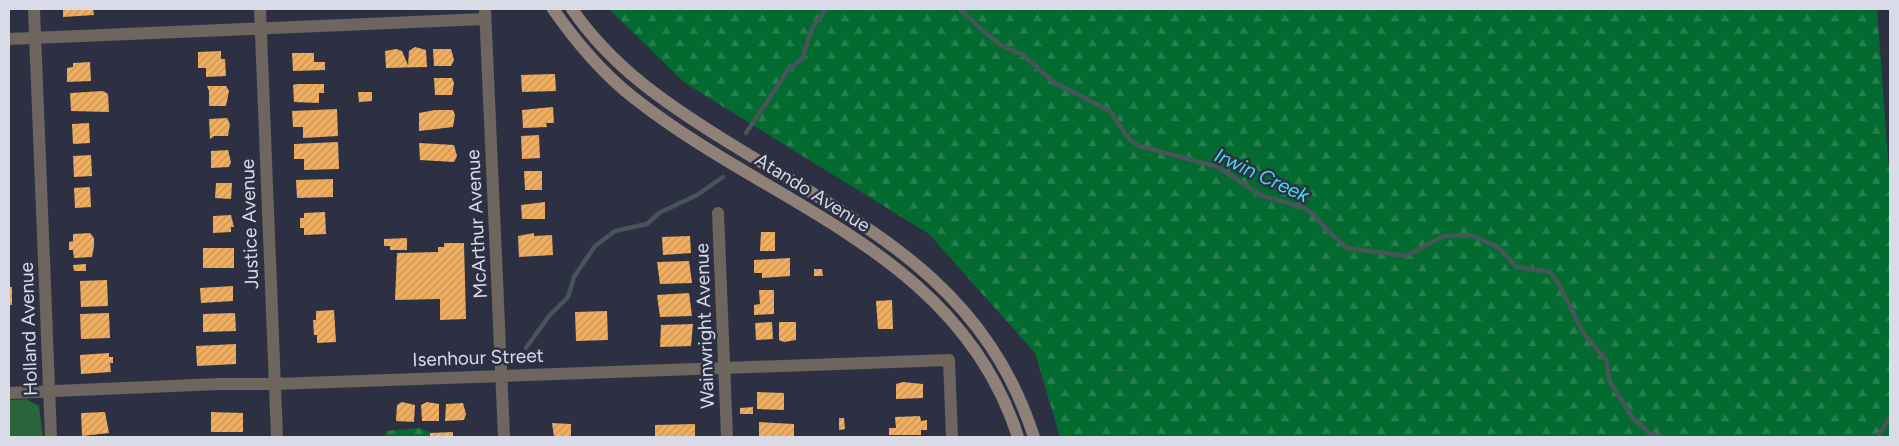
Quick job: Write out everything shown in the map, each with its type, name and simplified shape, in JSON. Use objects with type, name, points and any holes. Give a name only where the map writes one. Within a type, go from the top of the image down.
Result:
[{"type":"main road","name":"Atando Avenue","points":[[553,9],[594,60],[632,97],[678,129],[871,250],[921,287],[954,322],[982,360],[997,387],[1018,437]]},
{"type":"main road","name":"Atando Avenue","points":[[572,9],[605,50],[650,91],[686,116],[880,237],[931,276],[956,300],[995,352],[1018,395],[1034,437]]},
{"type":"street","name":"Holland Avenue","points":[[34,9],[50,437]]},
{"type":"street","name":"Justice Avenue","points":[[260,9],[277,437]]},
{"type":"street","points":[[9,39],[260,28],[485,14]]},
{"type":"street","name":"McArthur Avenue","points":[[485,14],[504,437]]},
{"type":"street","name":"Wainwright Avenue","points":[[718,212],[727,437]]},
{"type":"street","name":"Isenhour Street","points":[[9,393],[502,374],[949,360],[952,437]]},
{"type":"green space","points":[[609,9],[1877,9],[1890,185],[1890,437],[1060,437],[1035,353],[929,234],[685,83]]},
{"type":"green space","points":[[26,399],[39,406],[43,437],[9,437],[9,400]]},
{"type":"green space","points":[[420,428],[439,437],[384,437],[387,431]]},
{"type":"building","points":[[63,9],[93,9],[94,15],[63,17]]},
{"type":"building","points":[[415,47],[426,50],[427,67],[386,68],[385,51],[396,49],[402,51],[408,65],[409,51]]},
{"type":"building","points":[[433,49],[451,49],[454,60],[451,66],[434,66]]},
{"type":"building","points":[[221,51],[221,59],[225,59],[226,76],[206,77],[206,68],[198,68],[198,52]]},
{"type":"building","points":[[292,53],[314,53],[314,62],[325,62],[325,70],[293,71]]},
{"type":"building","points":[[90,62],[91,81],[67,82],[67,68],[73,67],[73,63]]},
{"type":"building","points":[[555,74],[556,91],[522,92],[521,75]]},
{"type":"building","points":[[434,78],[452,78],[454,83],[452,95],[435,95]]},
{"type":"building","points":[[324,84],[324,93],[319,93],[319,103],[294,102],[293,85]]},
{"type":"building","points":[[207,86],[226,86],[229,91],[226,106],[209,106]]},
{"type":"building","points":[[103,91],[108,94],[109,112],[71,111],[70,93]]},
{"type":"building","points":[[358,92],[372,92],[372,101],[359,102]]},
{"type":"building","points":[[553,107],[554,123],[546,123],[547,127],[523,128],[522,110]]},
{"type":"building","points":[[337,109],[338,136],[303,138],[303,127],[293,127],[292,111]]},
{"type":"building","points":[[435,110],[453,110],[455,115],[453,127],[419,131],[419,113]]},
{"type":"building","points":[[227,118],[230,124],[228,136],[214,136],[210,139],[209,119]]},
{"type":"building","points":[[89,123],[90,143],[73,144],[72,124]]},
{"type":"building","points":[[539,135],[540,158],[522,159],[521,136]]},
{"type":"building","points":[[338,142],[339,169],[304,170],[304,159],[294,159],[294,144]]},
{"type":"building","points":[[419,143],[454,145],[457,156],[454,162],[420,160]]},
{"type":"building","points":[[228,150],[231,162],[229,167],[211,168],[211,151]]},
{"type":"building","points":[[91,155],[92,176],[74,177],[73,156]]},
{"type":"building","points":[[524,171],[542,171],[542,190],[525,190]]},
{"type":"building","points":[[333,179],[333,197],[297,198],[296,180]]},
{"type":"building","points":[[216,183],[232,183],[231,199],[215,198]]},
{"type":"building","points":[[90,187],[91,207],[75,208],[74,188]]},
{"type":"building","points":[[545,202],[545,219],[522,219],[521,205]]},
{"type":"building","points":[[325,212],[326,234],[304,235],[304,228],[300,228],[300,218],[304,218],[304,213]]},
{"type":"building","points":[[231,215],[234,227],[231,227],[231,232],[213,233],[213,216]]},
{"type":"building","points":[[761,232],[775,232],[775,251],[760,251]]},
{"type":"building","points":[[90,233],[94,238],[92,257],[74,258],[73,250],[69,250],[69,242],[73,241],[73,234]]},
{"type":"building","points":[[534,233],[534,236],[552,235],[553,255],[519,257],[518,236]]},
{"type":"building","points":[[690,236],[691,253],[663,255],[662,237]]},
{"type":"building","points":[[407,238],[407,250],[390,250],[390,246],[384,246],[384,239]]},
{"type":"building","points":[[444,243],[464,243],[466,319],[440,320],[440,299],[395,300],[397,253],[438,252],[438,247],[444,247]]},
{"type":"building","points":[[203,248],[234,248],[234,268],[203,268]]},
{"type":"building","points":[[790,258],[790,276],[762,278],[762,273],[754,273],[754,260]]},
{"type":"building","points":[[689,261],[692,283],[660,284],[657,262]]},
{"type":"building","points":[[86,264],[86,271],[74,271],[73,265]]},
{"type":"building","points":[[814,269],[822,269],[823,276],[814,276]]},
{"type":"building","points":[[107,280],[108,306],[81,307],[80,281]]},
{"type":"building","points":[[233,286],[233,301],[201,303],[200,288]]},
{"type":"building","points":[[9,287],[12,287],[12,305],[9,305]]},
{"type":"building","points":[[759,290],[774,290],[774,314],[754,315],[754,305],[760,304]]},
{"type":"building","points":[[689,293],[692,316],[660,317],[657,295]]},
{"type":"building","points":[[892,300],[893,329],[878,329],[876,301]]},
{"type":"building","points":[[334,310],[336,342],[317,343],[317,335],[314,335],[313,320],[316,320],[316,311]]},
{"type":"building","points":[[607,311],[608,340],[576,341],[575,312]]},
{"type":"building","points":[[109,313],[110,338],[81,339],[80,314]]},
{"type":"building","points":[[235,313],[236,331],[203,332],[203,314]]},
{"type":"building","points":[[772,322],[773,339],[756,340],[755,323]]},
{"type":"building","points":[[779,322],[796,322],[796,340],[784,342],[779,340]]},
{"type":"building","points":[[693,324],[691,346],[660,347],[661,325]]},
{"type":"building","points":[[236,344],[236,364],[197,366],[196,346]]},
{"type":"building","points":[[109,353],[109,357],[113,357],[113,363],[110,363],[111,372],[81,374],[80,355]]},
{"type":"building","points":[[903,382],[923,384],[923,398],[896,399],[896,384]]},
{"type":"building","points":[[757,392],[784,393],[784,410],[757,409]]},
{"type":"building","points":[[402,402],[415,405],[414,422],[396,421],[397,405]]},
{"type":"building","points":[[427,402],[439,404],[439,421],[422,421],[421,405]]},
{"type":"building","points":[[463,403],[466,414],[464,420],[445,421],[446,404]]},
{"type":"building","points":[[753,407],[753,414],[740,414],[740,408]]},
{"type":"building","points":[[105,412],[109,433],[82,436],[81,413]]},
{"type":"building","points":[[211,412],[243,413],[243,432],[211,432]]},
{"type":"building","points":[[920,416],[921,421],[927,420],[927,430],[921,430],[921,435],[889,435],[889,428],[896,428],[895,417]]},
{"type":"building","points":[[839,418],[844,418],[845,429],[839,430]]},
{"type":"building","points":[[759,422],[794,424],[794,437],[759,437]]},
{"type":"building","points":[[552,423],[571,424],[571,437],[554,437]]},
{"type":"building","points":[[695,424],[695,437],[655,437],[655,425]]},
{"type":"building","points":[[453,432],[453,437],[430,437],[430,433]]},
{"type":"waterway","points":[[746,133],[788,70],[802,59],[812,28],[826,9]]},
{"type":"waterway","name":"Irwin Creek","points":[[960,9],[984,32],[1001,45],[1023,55],[1055,83],[1110,111],[1129,139],[1139,146],[1218,167],[1262,196],[1302,207],[1313,214],[1347,248],[1406,256],[1444,236],[1471,235],[1498,247],[1517,267],[1550,272],[1558,283],[1584,334],[1606,360],[1610,382],[1632,417],[1649,433],[1661,437]]},
{"type":"waterway","points":[[526,348],[549,316],[568,297],[574,277],[595,246],[615,231],[647,224],[659,213],[697,195],[723,177]]},
{"type":"waterway","points":[[1878,437],[1890,416]]}]
